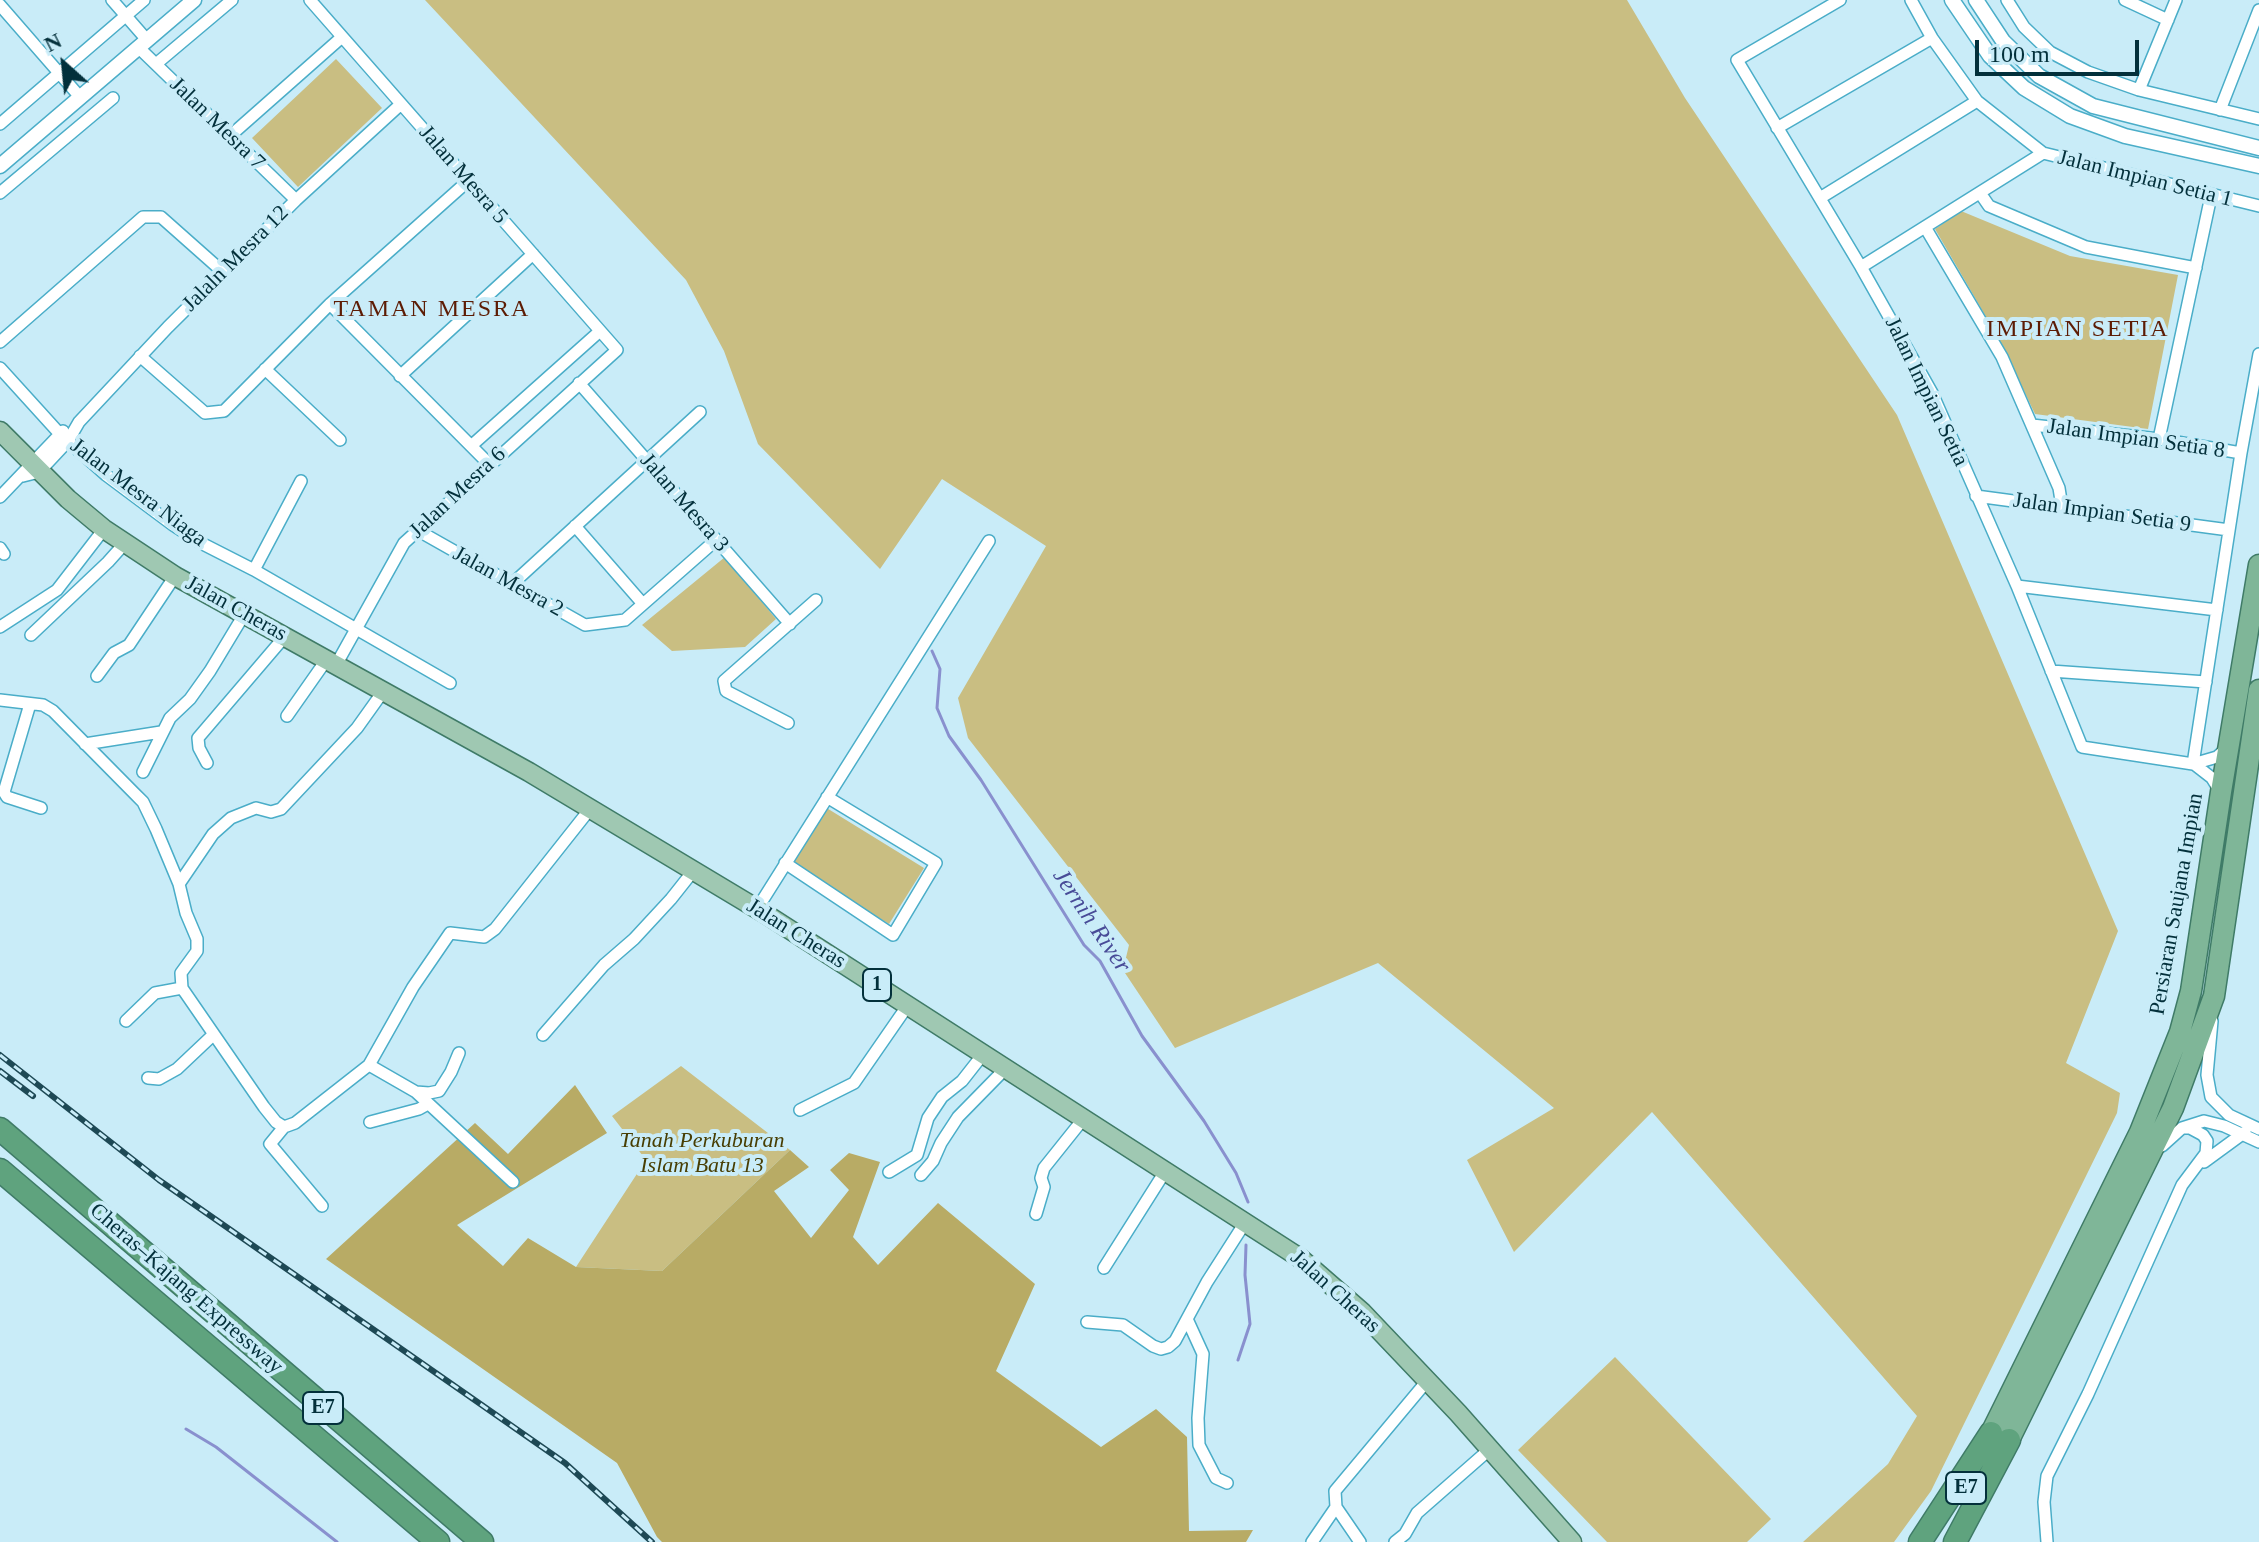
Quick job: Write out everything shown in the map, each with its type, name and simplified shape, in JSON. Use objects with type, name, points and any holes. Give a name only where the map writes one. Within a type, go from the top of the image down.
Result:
[{"type":"highway","name":"Persiaran Saujana Impian","points":[[2033,1368],[2140,1132],[2180,1032],[2191,991],[2259,565]]},
{"type":"highway","points":[[2033,1368],[2142,1172],[2173,1108],[2214,996],[2259,690]]},
{"type":"highway","name":"Cheras–Kajang Expressway","points":[[0,1129],[482,1542]]},
{"type":"highway","name":"Cheras–Kajang Expressway","points":[[0,1170],[438,1542]]},
{"type":"highway","name":"E7","points":[[1955,1542],[2033,1368]]},
{"type":"highway","points":[[1920,1542],[2000,1437]]},
{"type":"highway","points":[[1970,1542],[1990,1498],[2000,1437]]},
{"type":"highway","name":"E7","points":[[1936,1542],[2000,1437]]},
{"type":"main road","name":"Jalan Cheras","points":[[3,441],[31,470],[104,529],[175,576],[529,772],[694,870],[1246,1221],[1328,1280],[1427,1381],[1572,1542]]},
{"type":"street","name":"Jalan Mesra 7","points":[[112,0],[126,16],[156,64],[296,200]]},
{"type":"street","points":[[0,124],[144,0]]},
{"type":"street","points":[[0,166],[194,0]]},
{"type":"street","points":[[156,64],[232,0]]},
{"type":"street","name":"Jalan Mesra 5","points":[[310,0],[617,350]]},
{"type":"street","name":"Jalan Impian Setia","points":[[1840,0],[1737,60],[1861,267],[1932,393],[2017,586],[2082,747],[2193,764]]},
{"type":"street","name":"Jalan Impian Setia 1","points":[[1911,0],[1932,38],[1977,101],[2043,153],[2259,206]]},
{"type":"street","points":[[1952,0],[1990,56],[2024,88],[2070,116],[2125,136],[2259,166]]},
{"type":"street","points":[[2007,0],[2024,27],[2050,52],[2088,72],[2139,90],[2259,119]]},
{"type":"street","points":[[2125,0],[2168,20]]},
{"type":"street","points":[[2139,90],[2176,0]]},
{"type":"street","points":[[1965,20],[1979,4],[2003,41],[2039,76],[2093,106],[2259,148]]},
{"type":"street","points":[[0,5],[80,97]]},
{"type":"street","points":[[2220,110],[2259,10]]},
{"type":"street","points":[[230,136],[342,37]]},
{"type":"street","points":[[1777,128],[1932,38]]},
{"type":"street","points":[[0,193],[113,98]]},
{"type":"street","points":[[1820,198],[1977,101]]},
{"type":"street","name":"Jalaln Mesra 12","points":[[0,497],[79,422],[140,356],[296,200],[401,104]]},
{"type":"street","points":[[1861,267],[2043,153]]},
{"type":"street","points":[[140,356],[205,413],[224,411],[330,304],[468,181]]},
{"type":"street","points":[[1980,193],[1989,206],[2086,247],[2196,268]]},
{"type":"street","points":[[2159,439],[2211,196]]},
{"type":"street","points":[[0,342],[143,217],[161,217],[223,272]]},
{"type":"street","points":[[1925,227],[2002,357],[2059,488],[2062,507]]},
{"type":"street","points":[[400,376],[533,254]]},
{"type":"street","points":[[330,304],[489,464]]},
{"type":"street","points":[[471,446],[600,331]]},
{"type":"street","name":"Jalan Mesra 6","points":[[287,716],[355,630],[404,543],[617,350]]},
{"type":"street","points":[[2193,764],[2259,354]]},
{"type":"street","name":"Jalan Mesra Niaga","points":[[0,368],[64,437],[106,475],[173,525],[450,683]]},
{"type":"street","points":[[265,369],[340,440]]},
{"type":"street","name":"Jalan Mesra 3","points":[[579,383],[790,624]]},
{"type":"street","points":[[511,585],[700,412]]},
{"type":"street","name":"Jalan Impian Setia 8","points":[[2032,425],[2159,439],[2241,453]]},
{"type":"street","points":[[254,570],[301,481]]},
{"type":"street","name":"Jalan Impian Setia 9","points":[[1976,496],[2229,530]]},
{"type":"street","points":[[575,526],[643,604]]},
{"type":"street","points":[[0,627],[57,590],[104,529]]},
{"type":"street","name":"Jalan Mesra 2","points":[[417,530],[585,625],[625,620],[716,540]]},
{"type":"street","points":[[757,909],[989,541]]},
{"type":"street","points":[[31,635],[125,543]]},
{"type":"street","points":[[97,676],[114,653],[129,645],[175,576]]},
{"type":"street","points":[[2017,586],[2217,610]]},
{"type":"street","points":[[788,723],[726,691],[724,681],[816,600]]},
{"type":"street","points":[[143,772],[161,732],[210,671],[245,613]]},
{"type":"street","points":[[207,763],[199,748],[198,738],[286,635]]},
{"type":"street","points":[[2051,671],[2206,682]]},
{"type":"street","points":[[179,884],[213,834],[231,818],[256,808],[271,812],[281,809],[357,728],[382,693]]},
{"type":"street","points":[[0,700],[43,705],[53,711],[143,802],[179,884],[197,939],[197,951],[181,973],[182,988],[264,1107],[284,1127]]},
{"type":"street","points":[[30,704],[4,792],[7,797],[41,808]]},
{"type":"street","points":[[85,744],[161,732]]},
{"type":"street","points":[[2193,764],[2217,757],[2229,747]]},
{"type":"street","points":[[2193,764],[2212,778],[2221,792]]},
{"type":"street","points":[[785,863],[893,935],[936,863],[827,797]]},
{"type":"street","points":[[322,1206],[270,1144],[284,1127],[295,1123],[369,1065],[413,987],[450,933],[484,937],[495,929],[590,809]]},
{"type":"street","points":[[543,1035],[604,965],[634,939],[671,899],[694,870]]},
{"type":"street","points":[[126,1021],[155,993],[182,988]]},
{"type":"street","points":[[2214,996],[2208,1086],[2218,1106],[2250,1129],[2259,1142]]},
{"type":"street","points":[[800,1110],[854,1083],[908,1005]]},
{"type":"street","points":[[148,1078],[159,1079],[177,1069],[213,1035]]},
{"type":"street","points":[[416,1092],[439,1091],[459,1053]]},
{"type":"street","points":[[889,1172],[917,1155],[928,1118],[942,1097],[962,1081],[984,1053]]},
{"type":"street","points":[[369,1065],[416,1092],[513,1182]]},
{"type":"street","points":[[921,1175],[933,1161],[958,1117],[1006,1068]]},
{"type":"street","points":[[370,1122],[428,1104]]},
{"type":"street","points":[[1036,1214],[1044,1187],[1041,1178],[1044,1168],[1084,1118]]},
{"type":"street","points":[[2142,1172],[2165,1142],[2182,1128],[2204,1121],[2250,1129]]},
{"type":"street","points":[[2182,1128],[2197,1130],[2207,1141],[2200,1165]]},
{"type":"street","points":[[2047,1542],[2044,1502],[2047,1476],[2088,1394],[2182,1185],[2200,1165],[2250,1129]]},
{"type":"street","points":[[1104,1268],[1166,1170]]},
{"type":"street","points":[[1087,1322],[1123,1325],[1161,1349],[1175,1341],[1246,1221]]},
{"type":"street","points":[[1187,1319],[1203,1354],[1199,1445],[1216,1478],[1227,1483]]},
{"type":"street","points":[[1360,1542],[1336,1507],[1335,1491],[1427,1381]]},
{"type":"street","points":[[1395,1542],[1405,1534],[1417,1513],[1490,1449]]},
{"type":"street","points":[[1312,1542],[1336,1507]]},
{"type":"green space","points":[[425,0],[1627,0],[1685,98],[1897,415],[2118,931],[2066,1063],[2120,1093],[2117,1113],[1931,1491],[1894,1542],[1803,1542],[1888,1464],[1917,1416],[1652,1112],[1514,1252],[1467,1160],[1554,1108],[1378,963],[1175,1048],[1123,970],[1129,945],[968,738],[958,698],[1046,546],[942,479],[880,569],[758,444],[724,351],[686,280]]},
{"type":"green space","points":[[336,59],[382,108],[298,187],[252,138]]},
{"type":"green space","points":[[1961,211],[2070,256],[2178,275],[2148,429],[2035,414],[2000,341],[1935,229]]},
{"type":"green space","points":[[725,557],[776,619],[745,647],[672,651],[642,625]]},
{"type":"green space","points":[[825,807],[924,868],[889,924],[790,863]]},
{"type":"green space","name":"Tanah Perkuburan Islam Batu 13","points":[[681,1066],[790,1150],[662,1271],[576,1267],[646,1160],[612,1116]]},
{"type":"green space","points":[[1615,1357],[1771,1519],[1747,1542],[1607,1542],[1518,1450]]},
{"type":"shaded area","points":[[575,1085],[607,1133],[457,1225],[503,1266],[528,1238],[576,1267],[662,1271],[790,1150],[809,1167],[774,1191],[811,1238],[849,1190],[830,1170],[849,1153],[880,1162],[853,1237],[878,1265],[938,1203],[1035,1284],[996,1371],[1101,1447],[1156,1409],[1187,1437],[1189,1531],[1253,1530],[1246,1542],[662,1542],[617,1463],[326,1259],[475,1123],[508,1154]]},
{"type":"waterway","name":"Jernih River","points":[[932,651],[940,669],[937,708],[949,736],[981,780],[1084,945],[1100,961],[1142,1036],[1204,1121],[1236,1173],[1248,1202]]},
{"type":"waterway","points":[[1238,1360],[1250,1324],[1245,1275],[1246,1245]]},
{"type":"waterway","points":[[186,1429],[216,1447],[337,1542]]},
{"type":"railway","points":[[0,1055],[159,1180],[565,1463],[652,1542]]},
{"type":"railway","points":[[0,1071],[33,1096]]},
{"type":"district","name":"TAMAN MESRA","points":[[432,310]]},
{"type":"district","name":"IMPIAN SETIA","points":[[2078,330]]}]
